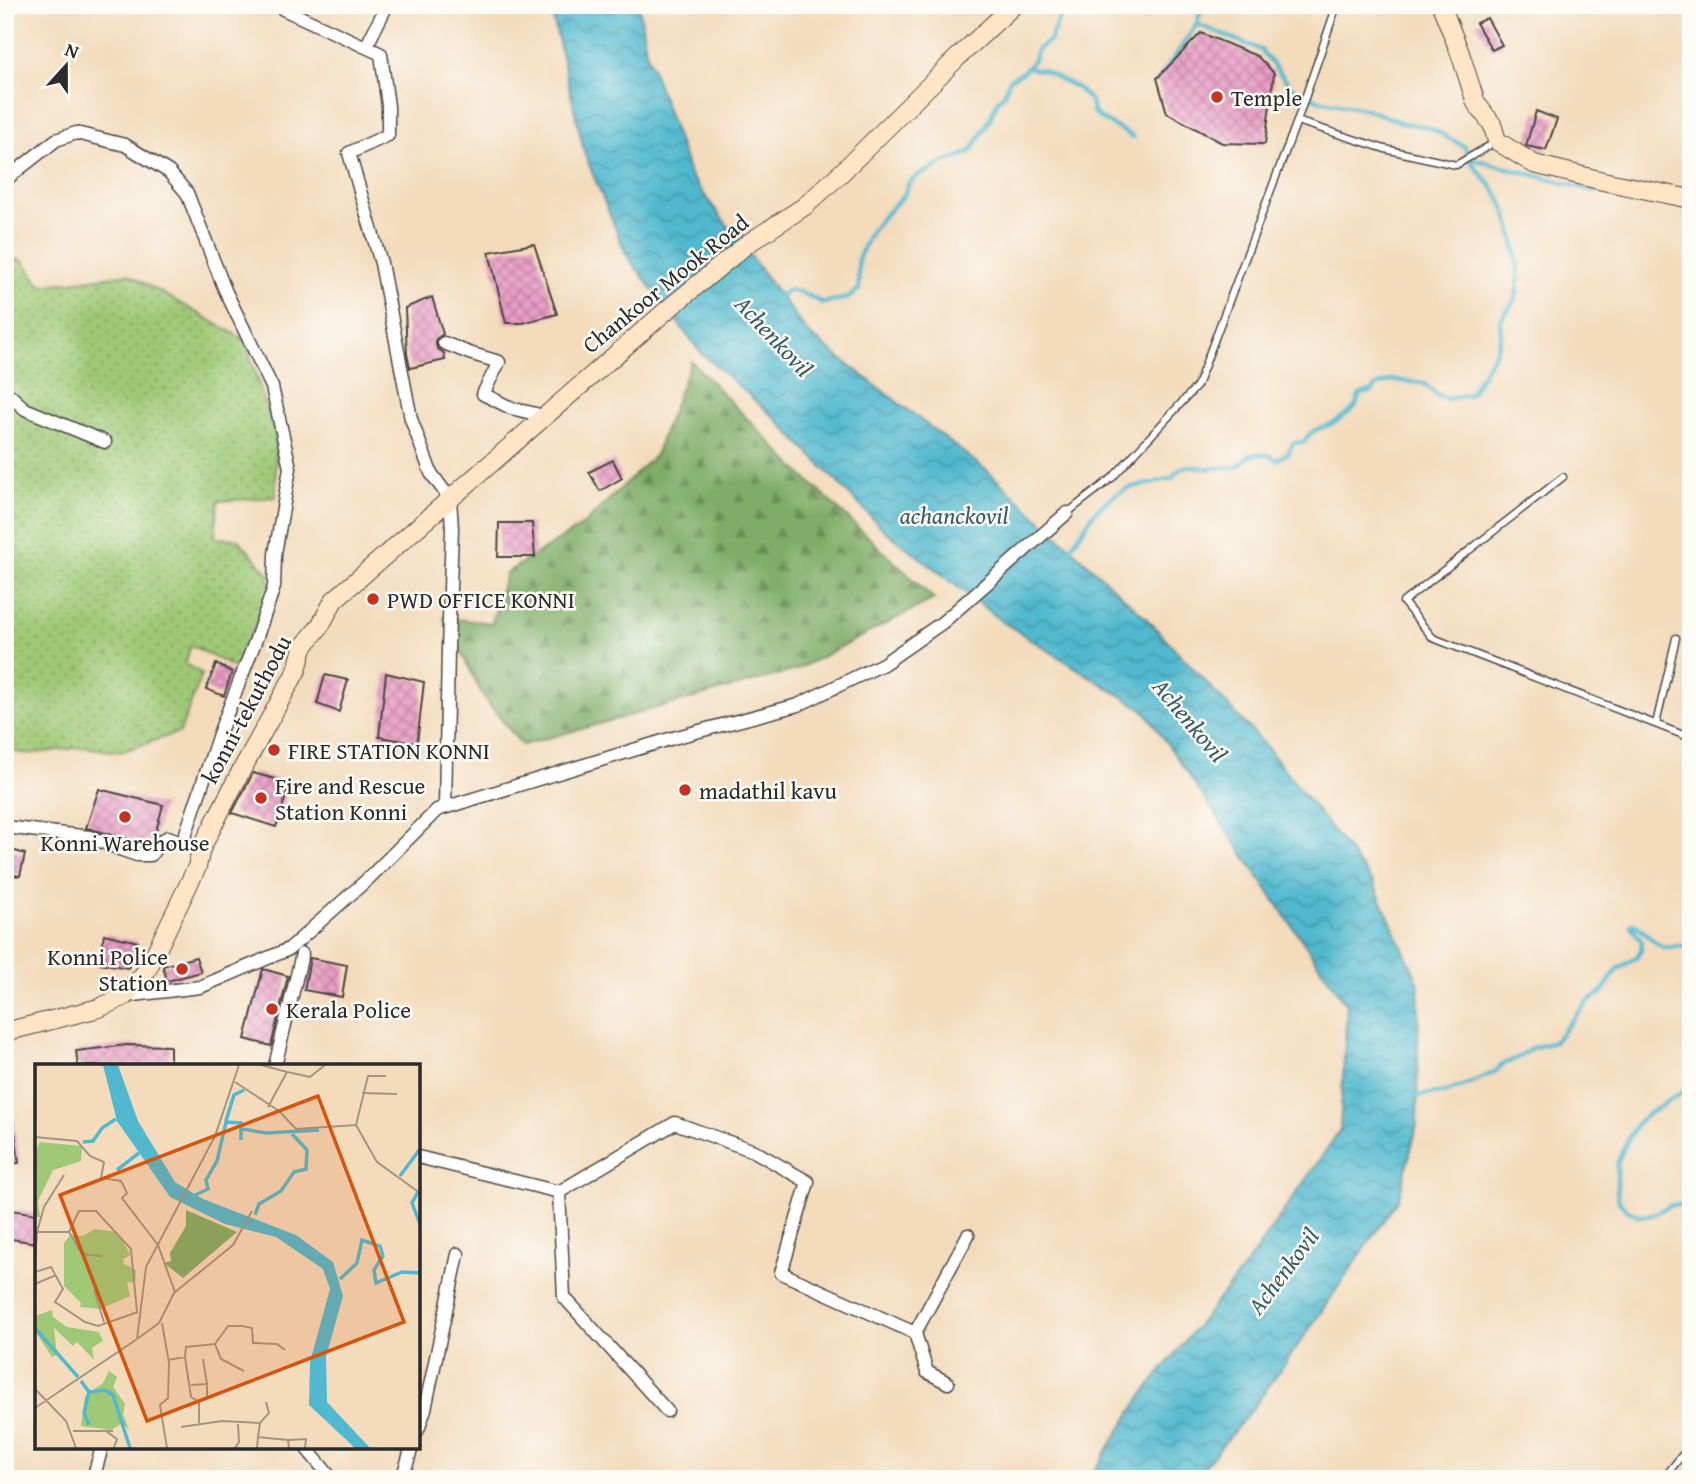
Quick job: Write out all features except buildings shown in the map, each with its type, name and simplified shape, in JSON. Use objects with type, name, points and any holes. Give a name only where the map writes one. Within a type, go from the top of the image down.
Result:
[{"type":"main road","name":"Chankoor Mook Road","points":[[560,403],[747,244],[805,206],[1014,5]]},
{"type":"main road","points":[[1441,5],[1476,103],[1492,124],[1497,141],[1534,163],[1603,181],[1691,199]]},
{"type":"main road","name":"konni-tekuthodu","points":[[5,1032],[99,1008],[125,996],[147,970],[161,945],[197,867],[201,849],[297,670],[303,647],[320,626],[334,600],[560,403]]},
{"type":"street","points":[[280,5],[283,9],[381,54],[388,106],[388,135],[349,153],[381,263],[411,419],[431,474],[450,499],[452,553],[445,807]]},
{"type":"street","points":[[366,47],[387,5]]},
{"type":"street","points":[[5,183],[10,176],[56,140],[76,133],[125,145],[169,172],[187,193],[225,290],[272,387],[290,468],[275,554],[274,587],[219,734],[183,842]]},
{"type":"street","points":[[443,343],[499,362],[483,394],[511,408],[544,416]]},
{"type":"street","points":[[5,391],[24,409],[105,442]]},
{"type":"street","points":[[125,996],[200,987],[289,949],[369,878],[437,810],[673,738],[798,705],[883,664],[943,622],[1067,513]]},
{"type":"street","points":[[5,827],[90,837],[137,855],[151,855],[158,844],[168,837],[201,849]]},
{"type":"street","points":[[275,1064],[302,954]]},
{"type":"street","points":[[420,1157],[559,1192],[675,1123],[754,1151],[808,1182],[781,1273],[915,1333]]},
{"type":"street","points":[[559,1192],[564,1297],[667,1411]]},
{"type":"street","points":[[948,1383],[927,1372],[915,1333],[968,1235]]},
{"type":"street","points":[[422,1408],[458,1254]]},
{"type":"street","points":[[93,1479],[102,1449]]},
{"type":"street","points":[[307,1449],[332,1479]]},
{"type":"street","points":[[402,1479],[411,1449]]},
{"type":"lane","points":[[1067,513],[1112,478],[1197,386],[1297,121],[1337,5]]},
{"type":"lane","points":[[1297,121],[1385,149],[1456,166],[1497,141]]},
{"type":"lane","points":[[1563,477],[1404,602],[1433,638],[1691,738]]},
{"type":"lane","points":[[1656,724],[1676,638]]},
{"type":"lane","points":[[1663,1479],[1691,1444]]},
{"type":"green space","points":[[5,257],[23,261],[41,286],[128,274],[245,340],[275,435],[276,497],[218,501],[215,538],[238,539],[269,574],[269,598],[235,668],[191,645],[185,664],[202,674],[180,732],[120,752],[84,747],[27,754],[5,749]]},
{"type":"green space","points":[[691,361],[801,474],[934,599],[796,670],[522,745],[484,698],[444,618],[492,623],[506,573],[583,525],[655,455]]},
{"type":"water","name":"achanckovil","points":[[550,5],[639,5],[646,51],[691,177],[810,335],[990,473],[1145,617],[1266,746],[1373,882],[1419,984],[1417,1125],[1399,1198],[1251,1411],[1194,1479],[1089,1479],[1143,1394],[1248,1262],[1340,1130],[1347,1006],[1145,711],[1003,622],[883,529],[776,419],[701,353],[627,256],[585,155]]},
{"type":"waterway","points":[[777,298],[788,290],[803,293],[823,303],[848,298],[859,289],[858,259],[879,221],[904,195],[909,183],[918,175],[972,150],[1010,79],[1024,71],[1034,60],[1037,50],[1050,40],[1067,5]]},
{"type":"waterway","points":[[1158,81],[1197,24],[1202,5]]},
{"type":"waterway","points":[[1067,551],[1097,510],[1124,490],[1172,479],[1176,473],[1188,466],[1210,469],[1237,467],[1250,456],[1258,454],[1277,460],[1288,454],[1293,443],[1304,442],[1311,433],[1336,422],[1352,410],[1359,395],[1372,392],[1375,387],[1391,380],[1423,383],[1437,395],[1447,399],[1470,394],[1496,351],[1501,335],[1500,321],[1515,299],[1517,260],[1507,215],[1496,192],[1475,166],[1465,147],[1423,126],[1403,123],[1369,110],[1318,100],[1291,87],[1261,50],[1197,24]]},
{"type":"waterway","points":[[1028,66],[1043,70],[1077,88],[1091,101],[1093,112],[1133,137]]},
{"type":"waterway","points":[[1469,158],[1595,191],[1617,192]]},
{"type":"waterway","points":[[1639,197],[1691,208]]},
{"type":"waterway","points":[[1631,926],[1635,924],[1664,948],[1691,947]]},
{"type":"waterway","points":[[1413,1096],[1447,1092],[1496,1071],[1532,1048],[1554,1042],[1588,1001],[1601,993],[1618,969],[1637,957],[1642,942],[1631,926]]},
{"type":"waterway","points":[[1691,1087],[1637,1123],[1617,1164],[1619,1202],[1628,1211],[1640,1216],[1651,1215],[1672,1205],[1691,1205]]},
{"type":"place","name":"Temple","points":[[1217,97]]},
{"type":"place","name":"PWD OFFICE KONNI","points":[[373,599]]},
{"type":"place","name":"FIRE STATION KONNI","points":[[274,750]]},
{"type":"place","name":"madathil kavu","points":[[685,790]]},
{"type":"place","name":"Fire and Rescue Station Konni","points":[[261,798]]},
{"type":"place","name":"Konni Warehouse","points":[[125,817]]},
{"type":"place","name":"Konni Police Station","points":[[182,969]]},
{"type":"place","name":"Kerala Police","points":[[272,1009]]},
{"type":"water label","name":"Achenkovil","points":[[774,336]]},
{"type":"water label","name":"Achenkovil","points":[[1190,720]]},
{"type":"water label","name":"Achenkovil","points":[[1283,1271]]}]
